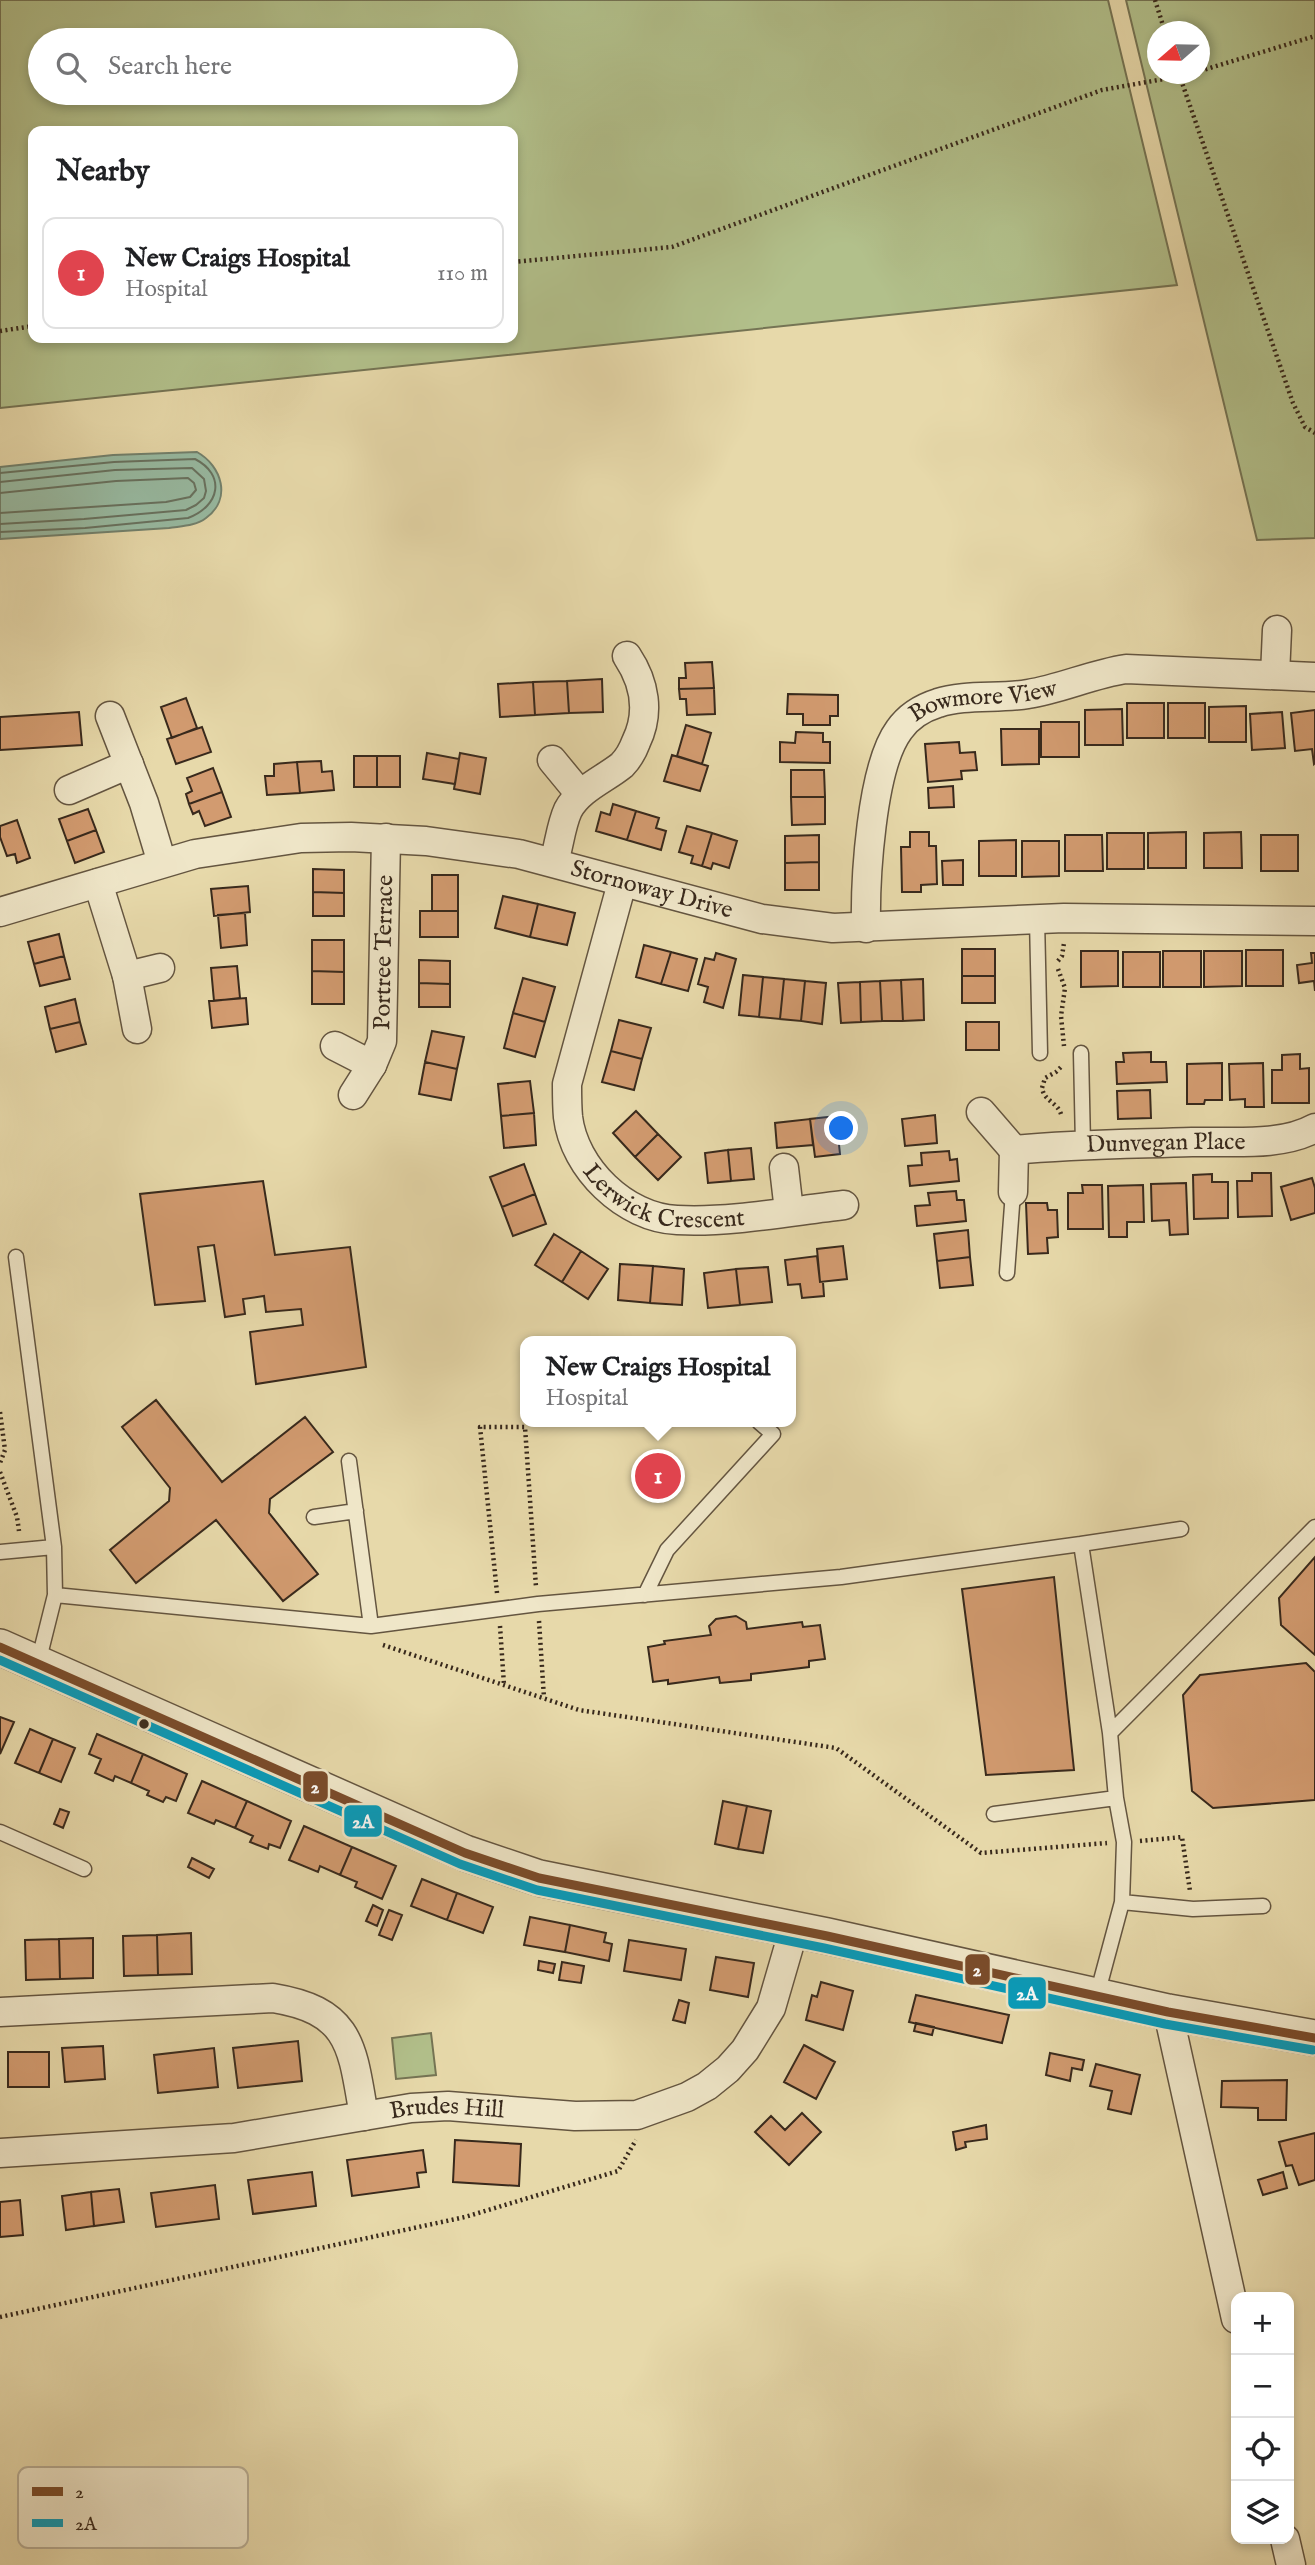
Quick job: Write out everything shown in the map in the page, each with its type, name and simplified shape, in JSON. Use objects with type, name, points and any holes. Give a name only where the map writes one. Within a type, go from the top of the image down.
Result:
[{"type":"street","points":[[1275,675],[1277,630]]},
{"type":"street","points":[[554,862],[568,810],[580,794],[625,762],[643,727],[645,709],[642,688],[634,667],[626,656]]},
{"type":"street","name":"Bowmore View","points":[[866,928],[866,871],[884,756],[899,729],[916,712],[940,702],[1026,695],[1126,669],[1315,677]]},
{"type":"street","points":[[110,716],[144,803],[162,863]]},
{"type":"street","points":[[552,760],[580,794]]},
{"type":"street","points":[[69,790],[129,764]]},
{"type":"street","name":"Stornoway Drive","points":[[0,912],[162,863],[226,847],[290,839],[351,837],[484,848],[554,862],[622,883],[762,919],[833,928],[1037,919],[1315,921]]},
{"type":"street","name":"Portree Terrace","points":[[354,1095],[372,1065],[382,1041],[386,838]]},
{"type":"street","points":[[98,883],[127,976],[137,1029]]},
{"type":"street","name":"Lerwick Crescent","points":[[622,883],[567,1084],[568,1118],[577,1146],[593,1175],[618,1198],[648,1214],[675,1220],[714,1219],[844,1205]]},
{"type":"street","points":[[127,976],[160,968]]},
{"type":"street","name":"Portree Terrace","points":[[335,1046],[372,1065]]},
{"type":"street","points":[[981,1112],[1014,1150],[1013,1192]]},
{"type":"street","name":"Dunvegan Place","points":[[1014,1150],[1083,1145],[1270,1140],[1305,1134],[1315,1128]]},
{"type":"street","name":"Lerwick Crescent","points":[[784,1168],[789,1211]]},
{"type":"street","points":[[0,1647],[465,1853],[539,1878],[794,1929],[1168,2012],[1315,2038]]},
{"type":"street","name":"Brudes Hill","points":[[0,2153],[234,2138],[411,2108],[449,2106],[614,2117],[638,2115],[687,2097],[707,2086],[728,2069],[745,2050],[771,2008],[794,1929]]},
{"type":"street","points":[[0,2012],[273,1998],[300,2003],[325,2016],[342,2031],[353,2054],[364,2116]]},
{"type":"street","points":[[1168,2012],[1231,2296]]},
{"type":"street","points":[[1286,2544],[1291,2565]]},
{"type":"lane","points":[[1037,919],[1040,1053]]},
{"type":"lane","points":[[1081,1053],[1083,1145]]},
{"type":"lane","points":[[1007,1273],[1013,1192]]},
{"type":"lane","points":[[16,1257],[54,1547],[55,1595],[38,1664]]},
{"type":"lane","points":[[645,1595],[667,1550],[773,1434],[765,1427]]},
{"type":"lane","points":[[349,1461],[371,1626]]},
{"type":"lane","points":[[314,1517],[356,1511]]},
{"type":"lane","points":[[1110,1733],[1315,1527]]},
{"type":"lane","points":[[55,1595],[371,1626],[538,1604],[841,1577],[1181,1529]]},
{"type":"lane","points":[[1081,1544],[1110,1733],[1116,1798],[1125,1842],[1122,1902],[1097,1995]]},
{"type":"lane","points":[[0,1552],[54,1547]]},
{"type":"lane","points":[[994,1814],[1116,1798]]},
{"type":"lane","points":[[0,1832],[84,1869]]},
{"type":"lane","points":[[1122,1902],[1193,1909],[1263,1906]]},
{"type":"path","points":[[1156,0],[1162,21]]},
{"type":"path","points":[[1210,68],[1315,36]]},
{"type":"path","points":[[518,262],[672,247],[1102,90],[1147,81]]},
{"type":"path","points":[[1183,84],[1293,402],[1305,427],[1315,433]]},
{"type":"path","points":[[0,331],[28,328]]},
{"type":"path","points":[[0,1412],[5,1450],[0,1463]]},
{"type":"path","points":[[504,1685],[480,1427],[525,1427],[544,1698]]},
{"type":"path","points":[[0,1472],[17,1517],[22,1550]]},
{"type":"path","points":[[373,1641],[579,1710],[836,1748],[981,1853],[1182,1837],[1193,1909]]},
{"type":"path","points":[[0,2317],[465,2217],[618,2171],[652,2110]]},
{"type":"shaded area","points":[[0,0],[1108,0],[1177,285],[0,408]]},
{"type":"shaded area","points":[[1126,0],[1315,0],[1315,538],[1257,540]]},
{"type":"shaded area","points":[[431,2033],[436,2075],[396,2079],[392,2038]]},
{"type":"water","points":[[197,452],[213,466],[221,483],[219,502],[206,518],[198,523],[169,528],[0,539],[0,467],[113,455]]},
{"type":"building","points":[[712,662],[714,688],[679,689],[679,678],[686,678],[685,663]]},
{"type":"building","points":[[602,679],[603,712],[569,713],[567,681]]},
{"type":"building","points":[[567,681],[569,713],[535,715],[533,682]]},
{"type":"building","points":[[533,682],[535,715],[500,717],[498,684]]},
{"type":"building","points":[[714,688],[715,714],[687,715],[686,699],[680,699],[679,689]]},
{"type":"building","points":[[788,694],[838,695],[838,716],[830,716],[830,725],[803,725],[803,714],[787,714]]},
{"type":"building","points":[[186,698],[197,728],[172,738],[161,707]]},
{"type":"building","points":[[1127,703],[1164,703],[1164,738],[1127,738]]},
{"type":"building","points":[[1168,703],[1205,703],[1205,738],[1168,738]]},
{"type":"building","points":[[1246,706],[1246,742],[1209,742],[1209,707]]},
{"type":"building","points":[[1122,709],[1123,745],[1085,745],[1085,710]]},
{"type":"building","points":[[1315,710],[1314,764],[1312,749],[1295,751],[1291,713]]},
{"type":"building","points":[[79,712],[82,745],[0,750],[0,717]]},
{"type":"building","points":[[1282,712],[1285,748],[1252,750],[1250,714]]},
{"type":"building","points":[[1041,722],[1079,722],[1079,757],[1041,757]]},
{"type":"building","points":[[686,725],[711,733],[702,764],[677,756]]},
{"type":"building","points":[[202,727],[211,752],[176,764],[167,739]]},
{"type":"building","points":[[1001,729],[1039,729],[1039,764],[1002,765]]},
{"type":"building","points":[[796,732],[823,733],[823,742],[830,742],[830,763],[780,762],[780,742],[795,743]]},
{"type":"building","points":[[959,742],[960,753],[975,752],[977,770],[961,771],[962,779],[928,782],[925,744]]},
{"type":"building","points":[[427,753],[459,759],[455,784],[423,779]]},
{"type":"building","points":[[460,753],[486,758],[480,794],[454,789]]},
{"type":"building","points":[[672,755],[708,766],[700,791],[664,781]]},
{"type":"building","points":[[354,756],[377,756],[377,787],[354,787]]},
{"type":"building","points":[[377,756],[400,756],[400,787],[377,787]]},
{"type":"building","points":[[321,761],[322,772],[332,771],[334,790],[300,793],[297,762]]},
{"type":"building","points":[[297,762],[300,793],[267,795],[265,776],[274,776],[274,764]]},
{"type":"building","points":[[213,768],[222,792],[189,804],[186,794],[192,791],[187,778]]},
{"type":"building","points":[[791,770],[824,770],[825,797],[791,797]]},
{"type":"building","points":[[953,786],[954,807],[929,808],[928,788]]},
{"type":"building","points":[[222,792],[231,817],[205,826],[199,811],[193,814],[189,804]]},
{"type":"building","points":[[791,797],[825,797],[825,824],[792,825]]},
{"type":"building","points":[[613,804],[636,811],[627,840],[596,831],[601,812],[610,815]]},
{"type":"building","points":[[88,809],[96,830],[67,841],[59,819]]},
{"type":"building","points":[[636,811],[659,818],[656,828],[666,831],[661,850],[627,840]]},
{"type":"building","points":[[17,820],[30,858],[17,863],[15,854],[7,856],[0,837],[0,826]]},
{"type":"building","points":[[687,826],[712,833],[702,866],[691,863],[693,856],[679,852]]},
{"type":"building","points":[[96,830],[104,852],[75,863],[67,841]]},
{"type":"building","points":[[910,832],[929,832],[929,846],[936,846],[937,884],[921,885],[921,892],[902,892],[901,847],[910,847]]},
{"type":"building","points":[[1186,832],[1186,868],[1148,868],[1148,833]]},
{"type":"building","points":[[1241,832],[1242,868],[1204,868],[1204,833]]},
{"type":"building","points":[[712,833],[737,841],[729,868],[713,863],[711,869],[702,866]]},
{"type":"building","points":[[1107,833],[1144,833],[1144,869],[1107,869]]},
{"type":"building","points":[[819,835],[819,862],[785,863],[785,836]]},
{"type":"building","points":[[1065,835],[1102,835],[1103,871],[1065,871]]},
{"type":"building","points":[[1261,835],[1298,835],[1298,871],[1261,871]]},
{"type":"building","points":[[1016,840],[1016,876],[979,876],[979,841]]},
{"type":"building","points":[[1022,841],[1059,841],[1059,876],[1022,877]]},
{"type":"building","points":[[963,860],[963,885],[943,885],[942,861]]},
{"type":"building","points":[[819,862],[819,890],[785,890],[785,863]]},
{"type":"building","points":[[313,869],[344,870],[344,893],[313,892]]},
{"type":"building","points":[[432,875],[458,875],[458,911],[432,911]]},
{"type":"building","points":[[248,886],[250,912],[214,916],[211,889]]},
{"type":"building","points":[[313,892],[344,893],[344,916],[313,916]]},
{"type":"building","points":[[503,896],[538,904],[530,937],[495,928]]},
{"type":"building","points":[[538,904],[575,913],[567,945],[530,937]]},
{"type":"building","points":[[420,911],[458,911],[458,937],[420,937]]},
{"type":"building","points":[[245,913],[247,945],[221,948],[218,915]]},
{"type":"building","points":[[59,934],[64,956],[34,964],[28,942]]},
{"type":"building","points":[[312,940],[344,940],[344,972],[312,971]]},
{"type":"building","points":[[644,945],[671,952],[661,984],[636,977]]},
{"type":"building","points":[[962,949],[995,949],[995,976],[962,976]]},
{"type":"building","points":[[1246,950],[1283,950],[1283,986],[1246,986]]},
{"type":"building","points":[[1081,951],[1118,951],[1118,986],[1081,987]]},
{"type":"building","points":[[1163,951],[1201,951],[1201,987],[1163,987]]},
{"type":"building","points":[[1204,951],[1242,951],[1242,986],[1204,987]]},
{"type":"building","points":[[671,952],[697,959],[688,991],[661,984]]},
{"type":"building","points":[[1123,952],[1160,952],[1160,987],[1123,987]]},
{"type":"building","points":[[716,953],[736,959],[723,1008],[704,1002],[708,987],[698,984],[705,958],[714,960]]},
{"type":"building","points":[[1311,953],[1315,953],[1315,991],[1314,981],[1299,983],[1297,965],[1312,963]]},
{"type":"building","points":[[64,956],[70,979],[40,986],[34,964]]},
{"type":"building","points":[[419,960],[450,961],[450,984],[419,983]]},
{"type":"building","points":[[237,966],[240,998],[214,1001],[211,968]]},
{"type":"building","points":[[312,971],[344,972],[344,1004],[312,1004]]},
{"type":"building","points":[[743,975],[763,977],[759,1017],[739,1015]]},
{"type":"building","points":[[962,976],[995,976],[995,1003],[962,1003]]},
{"type":"building","points":[[763,977],[784,979],[780,1019],[759,1017]]},
{"type":"building","points":[[523,978],[555,987],[545,1022],[513,1013]]},
{"type":"building","points":[[784,979],[805,981],[801,1021],[780,1019]]},
{"type":"building","points":[[923,979],[924,1020],[903,1021],[901,980]]},
{"type":"building","points":[[901,980],[903,1021],[882,1021],[880,981]]},
{"type":"building","points":[[805,981],[826,983],[822,1024],[801,1021]]},
{"type":"building","points":[[880,981],[882,1021],[861,1022],[860,982]]},
{"type":"building","points":[[860,982],[861,1022],[841,1023],[838,983]]},
{"type":"building","points":[[419,983],[450,984],[450,1007],[419,1007]]},
{"type":"building","points":[[246,998],[248,1024],[212,1028],[209,1001]]},
{"type":"building","points":[[75,999],[80,1022],[50,1029],[45,1007]]},
{"type":"building","points":[[513,1013],[545,1022],[535,1057],[504,1048]]},
{"type":"building","points":[[619,1020],[651,1028],[642,1059],[611,1051]]},
{"type":"building","points":[[80,1022],[86,1044],[56,1052],[50,1029]]},
{"type":"building","points":[[966,1022],[999,1022],[999,1050],[966,1050]]},
{"type":"building","points":[[432,1031],[464,1037],[457,1069],[425,1062]]},
{"type":"building","points":[[611,1051],[642,1059],[634,1090],[602,1082]]},
{"type":"building","points":[[1151,1052],[1151,1062],[1166,1062],[1167,1082],[1117,1084],[1116,1062],[1124,1062],[1123,1053]]},
{"type":"building","points":[[1300,1054],[1300,1069],[1309,1068],[1309,1103],[1272,1103],[1272,1070],[1282,1070],[1282,1055]]},
{"type":"building","points":[[425,1062],[457,1069],[451,1100],[419,1094]]},
{"type":"building","points":[[1222,1063],[1222,1100],[1187,1104],[1187,1064]]},
{"type":"building","points":[[1263,1063],[1264,1107],[1245,1107],[1245,1099],[1230,1100],[1229,1064]]},
{"type":"building","points":[[530,1081],[534,1113],[501,1116],[498,1084]]},
{"type":"building","points":[[1150,1090],[1151,1118],[1118,1119],[1117,1091]]},
{"type":"building","points":[[636,1111],[658,1134],[635,1157],[613,1133]]},
{"type":"building","points":[[534,1113],[536,1145],[504,1148],[501,1116]]},
{"type":"building","points":[[935,1115],[937,1143],[905,1146],[902,1119]]},
{"type":"building","points":[[836,1116],[840,1154],[815,1157],[810,1119]]},
{"type":"building","points":[[810,1119],[813,1145],[777,1148],[775,1123]]},
{"type":"building","points":[[658,1134],[681,1157],[658,1180],[635,1157]]},
{"type":"building","points":[[751,1148],[754,1179],[731,1181],[728,1150]]},
{"type":"building","points":[[728,1150],[731,1181],[708,1183],[705,1153]]},
{"type":"building","points":[[949,1151],[950,1160],[957,1159],[959,1181],[910,1186],[908,1166],[922,1165],[921,1153]]},
{"type":"building","points":[[524,1164],[535,1194],[502,1207],[490,1177]]},
{"type":"building","points":[[1252,1173],[1271,1173],[1272,1216],[1238,1217],[1237,1181],[1252,1181]]},
{"type":"building","points":[[1212,1174],[1212,1182],[1228,1182],[1228,1218],[1194,1219],[1193,1175]]},
{"type":"building","points":[[1312,1178],[1315,1188],[1315,1213],[1291,1220],[1281,1187]]},
{"type":"building","points":[[263,1181],[275,1255],[350,1247],[366,1367],[256,1384],[250,1332],[303,1325],[301,1309],[266,1312],[264,1296],[243,1299],[245,1314],[225,1317],[214,1245],[198,1247],[205,1301],[155,1305],[140,1194]]},
{"type":"building","points":[[1186,1183],[1188,1234],[1170,1235],[1169,1220],[1152,1221],[1151,1184]]},
{"type":"building","points":[[1082,1185],[1102,1185],[1103,1229],[1068,1229],[1068,1193],[1083,1193]]},
{"type":"building","points":[[1143,1185],[1144,1222],[1127,1222],[1127,1237],[1109,1237],[1108,1186]]},
{"type":"building","points":[[956,1191],[957,1200],[964,1200],[966,1221],[917,1226],[915,1206],[930,1205],[928,1193]]},
{"type":"building","points":[[535,1194],[546,1224],[513,1236],[502,1207]]},
{"type":"building","points":[[1026,1203],[1047,1203],[1048,1210],[1057,1210],[1058,1237],[1047,1238],[1048,1253],[1028,1254]]},
{"type":"building","points":[[968,1230],[970,1257],[937,1261],[934,1234]]},
{"type":"building","points":[[554,1234],[581,1251],[562,1282],[535,1265]]},
{"type":"building","points":[[843,1246],[847,1279],[820,1282],[817,1249]]},
{"type":"building","points":[[581,1251],[608,1269],[588,1299],[562,1282]]},
{"type":"building","points":[[817,1256],[824,1296],[802,1298],[800,1284],[788,1285],[785,1260]]},
{"type":"building","points":[[970,1257],[973,1285],[940,1288],[937,1261]]},
{"type":"building","points":[[620,1264],[653,1266],[650,1303],[618,1300]]},
{"type":"building","points":[[653,1266],[684,1269],[682,1305],[650,1303]]},
{"type":"building","points":[[768,1267],[772,1302],[740,1305],[736,1269]]},
{"type":"building","points":[[736,1269],[740,1305],[708,1308],[704,1273]]},
{"type":"building","points":[[156,1400],[222,1482],[305,1417],[333,1452],[270,1499],[269,1513],[318,1574],[283,1601],[216,1520],[136,1583],[110,1550],[169,1501],[170,1488],[122,1427]]},
{"type":"building","points":[[1315,1557],[1315,1655],[1281,1625],[1279,1598]]},
{"type":"building","points":[[1054,1577],[1074,1770],[986,1775],[962,1589]]},
{"type":"building","points":[[736,1616],[746,1622],[747,1629],[802,1622],[803,1627],[820,1625],[825,1659],[809,1661],[809,1667],[751,1674],[751,1680],[720,1683],[719,1677],[668,1684],[668,1680],[653,1682],[648,1647],[665,1644],[664,1641],[711,1635],[709,1626],[716,1619]]},
{"type":"building","points":[[1306,1663],[1315,1672],[1315,1800],[1213,1808],[1192,1791],[1183,1695],[1200,1675]]},
{"type":"building","points":[[0,1717],[14,1722],[0,1754]]},
{"type":"building","points":[[30,1729],[53,1739],[39,1773],[15,1763]]},
{"type":"building","points":[[97,1734],[143,1754],[131,1783],[115,1776],[113,1781],[95,1773],[101,1759],[89,1754]]},
{"type":"building","points":[[53,1739],[75,1748],[61,1782],[39,1773]]},
{"type":"building","points":[[143,1754],[187,1774],[176,1801],[166,1797],[163,1802],[147,1795],[149,1791],[131,1783]]},
{"type":"building","points":[[202,1781],[247,1801],[235,1828],[216,1820],[214,1824],[188,1813]]},
{"type":"building","points":[[247,1801],[291,1821],[280,1848],[269,1844],[268,1849],[250,1842],[253,1836],[235,1828]]},
{"type":"building","points":[[723,1801],[747,1806],[738,1849],[715,1844]]},
{"type":"building","points":[[747,1806],[771,1811],[763,1853],[738,1849]]},
{"type":"building","points":[[60,1809],[69,1812],[63,1828],[54,1824]]},
{"type":"building","points":[[304,1826],[352,1847],[340,1875],[320,1866],[318,1872],[289,1860]]},
{"type":"building","points":[[352,1847],[396,1866],[382,1899],[355,1887],[357,1882],[340,1875]]},
{"type":"building","points":[[192,1858],[214,1869],[209,1878],[188,1867]]},
{"type":"building","points":[[422,1879],[457,1893],[447,1920],[411,1906]]},
{"type":"building","points":[[457,1893],[493,1907],[483,1933],[447,1920]]},
{"type":"building","points":[[373,1905],[383,1910],[377,1926],[366,1921]]},
{"type":"building","points":[[389,1910],[402,1915],[392,1940],[379,1935]]},
{"type":"building","points":[[530,1917],[570,1925],[565,1952],[524,1945]]},
{"type":"building","points":[[570,1925],[606,1933],[604,1942],[612,1944],[609,1961],[565,1952]]},
{"type":"building","points":[[191,1933],[192,1974],[158,1975],[157,1935]]},
{"type":"building","points":[[157,1935],[158,1975],[124,1976],[123,1936]]},
{"type":"building","points":[[93,1938],[93,1978],[60,1979],[59,1939]]},
{"type":"building","points":[[59,1939],[60,1979],[26,1980],[25,1940]]},
{"type":"building","points":[[629,1940],[686,1949],[681,1980],[624,1971]]},
{"type":"building","points":[[716,1957],[754,1963],[748,1997],[710,1990]]},
{"type":"building","points":[[539,1961],[555,1964],[553,1973],[538,1970]]},
{"type":"building","points":[[562,1962],[584,1966],[581,1983],[559,1980]]},
{"type":"building","points":[[821,1982],[853,1991],[843,2030],[806,2020],[812,1995],[817,1997]]},
{"type":"building","points":[[916,1995],[1009,2015],[1002,2043],[909,2022]]},
{"type":"building","points":[[679,2000],[689,2003],[685,2023],[673,2020]]},
{"type":"building","points":[[916,2023],[934,2027],[932,2035],[914,2031]]},
{"type":"building","points":[[298,2041],[302,2081],[238,2088],[233,2048]]},
{"type":"building","points":[[804,2045],[835,2062],[816,2099],[784,2082]]},
{"type":"building","points":[[103,2046],[105,2079],[65,2082],[62,2048]]},
{"type":"building","points":[[214,2048],[218,2087],[158,2093],[154,2055]]},
{"type":"building","points":[[8,2052],[49,2052],[49,2087],[8,2087]]},
{"type":"building","points":[[1050,2053],[1084,2060],[1082,2070],[1072,2068],[1070,2081],[1046,2075]]},
{"type":"building","points":[[1096,2064],[1140,2075],[1131,2114],[1108,2109],[1112,2091],[1090,2086]]},
{"type":"building","points":[[1287,2080],[1286,2120],[1258,2120],[1258,2108],[1221,2107],[1222,2081]]},
{"type":"building","points":[[802,2113],[821,2132],[789,2165],[755,2132],[771,2116],[785,2130]]},
{"type":"building","points":[[986,2125],[987,2139],[965,2142],[966,2147],[956,2150],[953,2132]]},
{"type":"building","points":[[1315,2133],[1315,2180],[1299,2185],[1292,2165],[1286,2166],[1279,2142]]},
{"type":"building","points":[[455,2140],[521,2144],[519,2186],[453,2182]]},
{"type":"building","points":[[423,2150],[426,2172],[417,2173],[419,2187],[352,2196],[347,2160]]},
{"type":"building","points":[[312,2172],[316,2206],[253,2214],[248,2180]]},
{"type":"building","points":[[1283,2172],[1287,2188],[1263,2195],[1258,2180]]},
{"type":"building","points":[[215,2185],[219,2219],[156,2227],[151,2193]]},
{"type":"building","points":[[119,2189],[124,2222],[94,2226],[91,2192]]},
{"type":"building","points":[[91,2192],[94,2226],[66,2230],[62,2196]]},
{"type":"building","points":[[20,2200],[23,2235],[0,2237],[0,2202]]},
{"type":"transit line","name":"2","points":[[0,1647],[465,1853],[539,1878],[827,1936],[1168,2012],[1315,2038]]},
{"type":"transit line","name":"2A","points":[[0,1660],[460,1864],[537,1890],[824,1948],[1165,2024],[1313,2050]]},
{"type":"place","name":"New Craigs Hospital","points":[[658,1476]]}]
